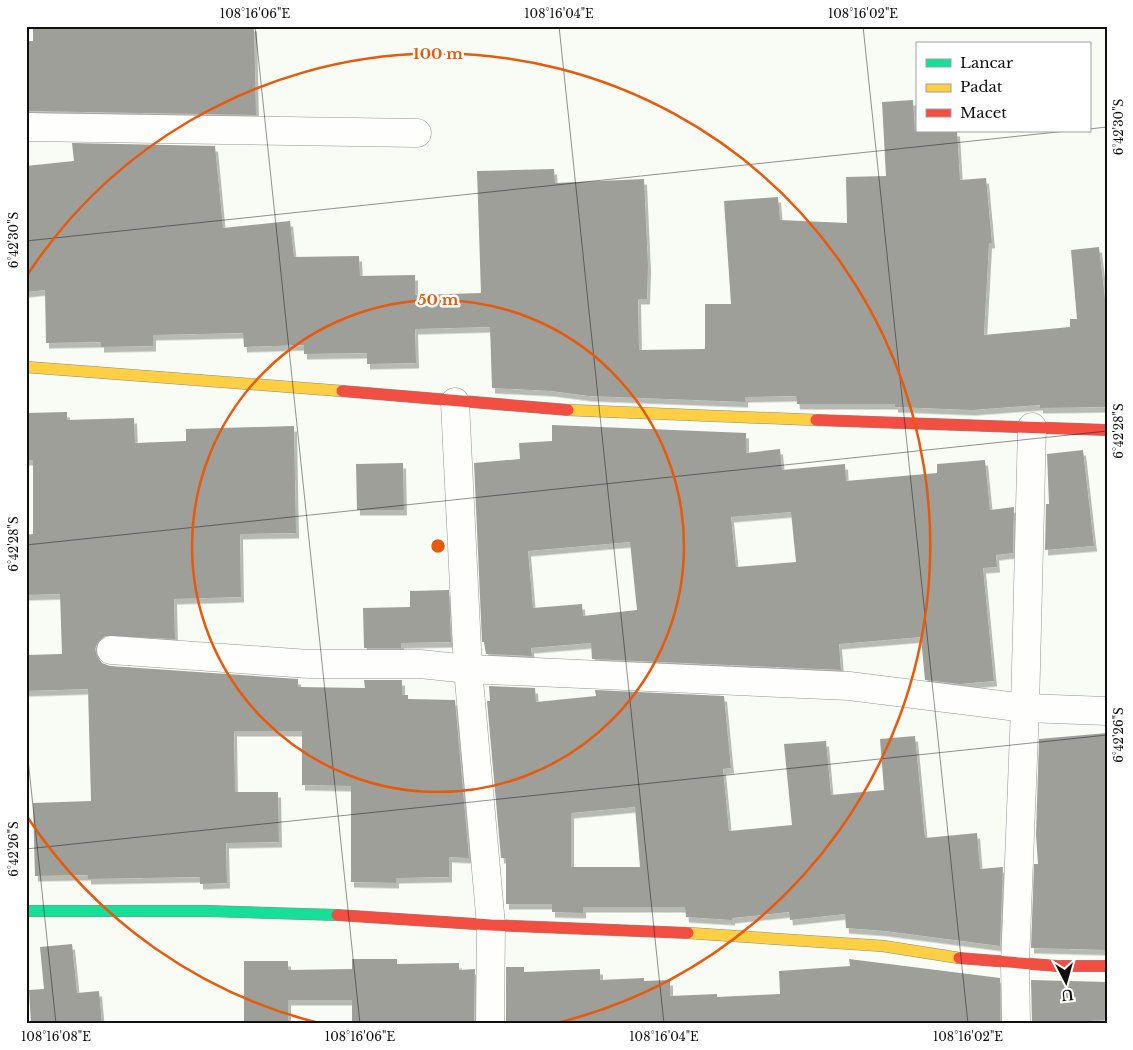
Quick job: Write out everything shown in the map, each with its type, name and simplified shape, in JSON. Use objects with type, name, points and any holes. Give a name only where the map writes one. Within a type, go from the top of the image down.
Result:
[{"type":"street","points":[[26,127],[417,134]]},
{"type":"street","points":[[26,367],[340,390],[455,402],[597,413],[1107,430]]},
{"type":"street","points":[[455,402],[468,669],[490,925],[490,1024]]},
{"type":"street","points":[[1016,1024],[1015,963],[1025,708],[1032,427]]},
{"type":"street","points":[[112,650],[309,664],[420,664],[468,669],[849,686],[1025,708],[1107,711]]},
{"type":"street","points":[[26,911],[207,911],[328,914],[490,925],[662,931],[883,946],[973,960],[1107,966]]},
{"type":"building","points":[[33,26],[254,26],[256,115],[26,111],[26,41],[33,41]]},
{"type":"building","points":[[913,100],[916,132],[957,132],[960,180],[986,178],[992,243],[989,243],[984,335],[1070,327],[1070,319],[1077,319],[1071,250],[1099,247],[1107,316],[1107,407],[1040,408],[1040,405],[972,410],[895,407],[895,404],[797,404],[796,396],[745,397],[745,402],[589,396],[551,391],[492,388],[490,327],[415,329],[416,363],[367,364],[367,353],[304,354],[304,345],[244,347],[243,333],[153,335],[153,346],[101,347],[101,342],[46,343],[45,290],[26,292],[26,166],[74,161],[72,143],[215,146],[223,228],[290,221],[294,257],[359,256],[360,276],[415,275],[415,295],[481,293],[477,171],[554,169],[555,183],[644,179],[648,266],[647,299],[638,299],[639,350],[705,349],[705,304],[731,304],[724,201],[778,197],[780,220],[847,223],[846,177],[886,176],[882,102]]},
{"type":"building","points":[[67,412],[67,420],[134,418],[135,443],[186,441],[186,429],[294,426],[296,533],[240,534],[241,597],[174,599],[175,639],[105,636],[98,642],[95,649],[97,656],[102,663],[110,666],[298,679],[298,687],[365,688],[364,680],[402,680],[402,695],[408,695],[408,699],[455,700],[469,858],[449,857],[449,877],[396,878],[396,883],[351,882],[351,786],[302,785],[302,731],[234,731],[235,792],[278,792],[279,842],[226,843],[227,883],[200,884],[200,877],[88,879],[88,875],[35,876],[33,803],[91,801],[88,689],[26,691],[26,655],[62,654],[60,594],[26,595],[26,535],[33,534],[33,460],[26,460],[26,413]]},
{"type":"building","points":[[552,425],[746,433],[746,453],[780,449],[782,470],[845,464],[846,481],[937,473],[937,464],[985,460],[990,510],[1014,507],[1013,553],[996,555],[997,567],[983,568],[994,681],[960,684],[925,680],[921,637],[839,644],[841,670],[592,659],[591,643],[531,648],[532,656],[486,654],[484,642],[482,642],[474,463],[520,459],[519,443],[552,441]],"holes":[[[791,512],[796,562],[736,567],[731,517]],[[630,542],[637,610],[583,616],[582,604],[533,608],[528,551]]]},
{"type":"building","points":[[1083,450],[1094,546],[1045,550],[1046,504],[1049,504],[1047,454]]},
{"type":"building","points":[[403,463],[404,510],[357,510],[356,464]]},
{"type":"building","points":[[449,590],[451,642],[401,643],[401,648],[364,648],[363,608],[410,607],[410,591]]},
{"type":"building","points":[[489,686],[535,688],[536,702],[596,696],[595,690],[724,696],[731,768],[723,769],[729,831],[792,825],[784,744],[826,741],[831,795],[884,790],[880,739],[915,736],[925,838],[977,833],[980,869],[1003,867],[1000,946],[885,931],[846,928],[845,914],[790,920],[789,912],[732,918],[732,920],[686,917],[685,907],[583,907],[583,913],[552,912],[552,904],[506,904],[506,858],[501,858],[487,701],[490,701]],"holes":[[[635,807],[640,867],[571,867],[571,813]]]},
{"type":"building","points":[[1107,733],[1107,950],[1031,948],[1034,864],[1038,864],[1036,835],[1039,739]]},
{"type":"building","points":[[72,944],[77,993],[99,991],[102,1024],[31,1024],[29,990],[44,989],[40,947]]},
{"type":"building","points":[[352,959],[397,959],[397,964],[459,963],[459,970],[475,969],[474,1024],[352,1022],[352,1000],[288,1000],[288,1024],[244,1024],[244,961],[288,961],[288,970],[352,969]]},
{"type":"building","points":[[849,959],[1000,978],[1000,1024],[633,1024],[633,1021],[506,1024],[506,967],[524,967],[524,972],[600,969],[600,980],[644,978],[644,981],[670,980],[670,996],[717,994],[717,997],[780,994],[779,971],[850,966]]},
{"type":"building","points":[[1031,980],[1107,982],[1107,1020],[1071,1022],[1071,1024],[1032,1024]]},
{"type":"traffic: fast","points":[[26,911],[207,911],[337,915]]},
{"type":"traffic: slow","points":[[26,367],[342,391]]},
{"type":"traffic: slow","points":[[568,410],[816,420]]},
{"type":"traffic: slow","points":[[688,933],[883,946],[959,958]]},
{"type":"traffic: jam","points":[[342,391],[568,410]]},
{"type":"traffic: jam","points":[[816,420],[1107,430]]},
{"type":"traffic: jam","points":[[337,915],[491,925],[688,933]]},
{"type":"traffic: jam","points":[[959,958],[1057,966],[1107,966]]}]
